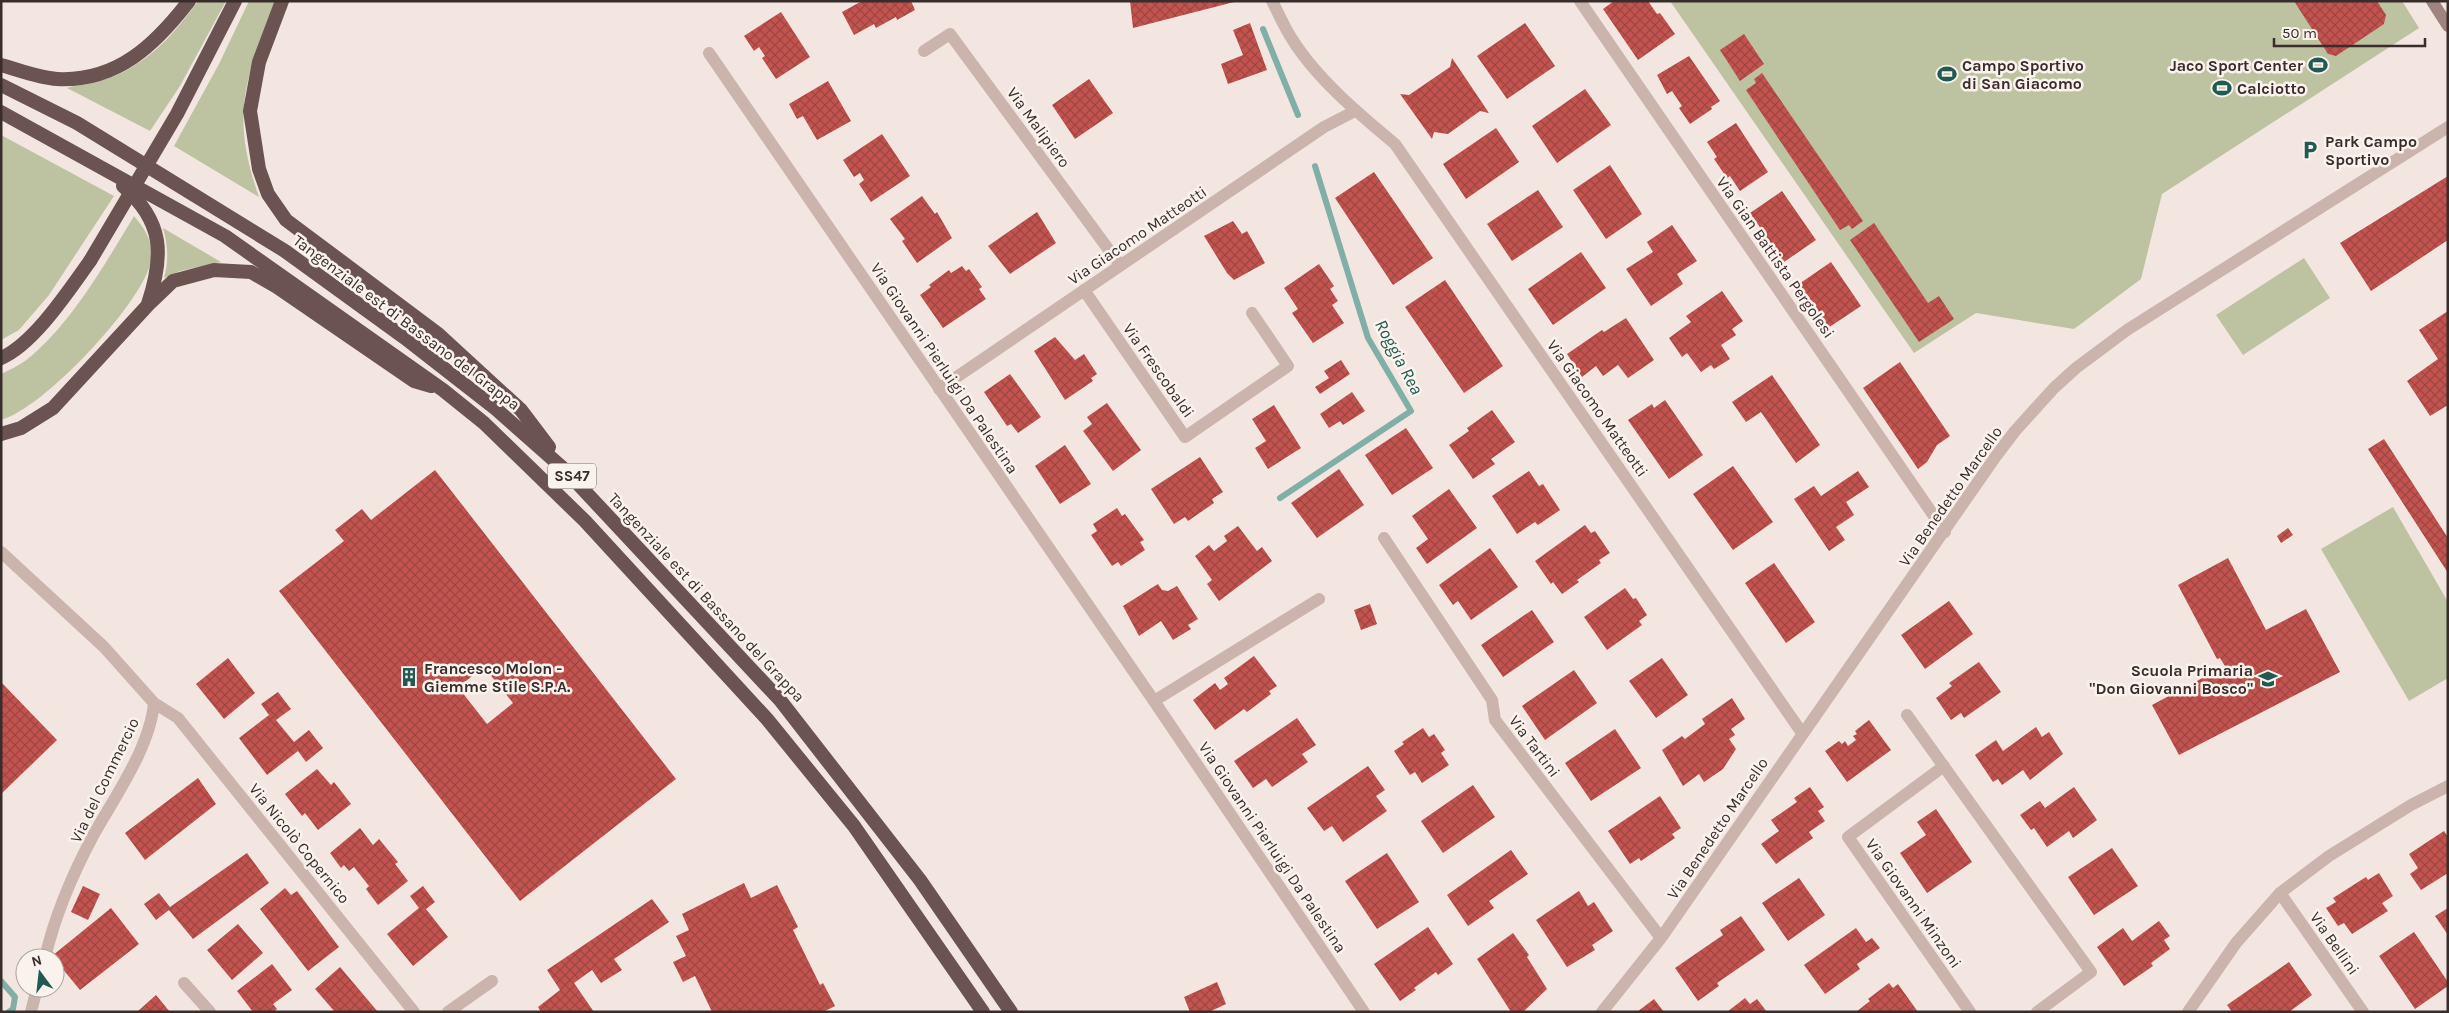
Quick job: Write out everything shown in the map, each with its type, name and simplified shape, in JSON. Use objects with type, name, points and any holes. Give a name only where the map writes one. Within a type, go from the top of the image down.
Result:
[{"type":"highway","points":[[1,65],[55,79],[83,78],[112,69],[140,54],[167,30],[189,1]]},
{"type":"highway","points":[[1,358],[28,338],[58,307],[90,261],[177,114],[235,1]]},
{"type":"highway","points":[[282,1],[259,62],[250,111],[259,169],[268,194],[286,220],[437,333],[521,410],[565,470]]},
{"type":"highway","name":"Tangenziale est di Bassano del Grappa","points":[[1,85],[77,124],[285,250],[405,338],[489,403],[565,470],[780,700],[920,880],[1011,1012]]},
{"type":"highway","name":"Tangenziale est di Bassano del Grappa","points":[[1,112],[224,236],[443,390],[491,429],[578,514],[768,719],[854,826],[983,1012]]},
{"type":"highway","points":[[1,122],[57,142]]},
{"type":"highway","points":[[92,161],[125,188],[150,216],[158,246],[156,278],[148,305]]},
{"type":"highway","points":[[1,434],[22,428],[53,408],[148,305],[173,281],[214,270],[251,272],[277,287],[414,381],[443,390]]},
{"type":"main road","points":[[2432,1],[2448,26]]},
{"type":"street","name":"Via Giacomo Matteotti","points":[[1272,1],[1292,40],[1326,81],[1355,111],[1395,144],[1802,734]]},
{"type":"street","name":"Via Gian Battista Pergolesi","points":[[1580,1],[1945,532]]},
{"type":"street","name":"Via Malipiero","points":[[924,51],[950,34],[1120,265]]},
{"type":"street","name":"Via Giovanni Pierluigi Da Palestina","points":[[709,53],[1154,701],[1364,1012]]},
{"type":"street","name":"Via Giacomo Matteotti","points":[[939,389],[1324,127],[1355,111]]},
{"type":"street","name":"Via Benedetto Marcello","points":[[1602,1012],[1661,938],[2015,431],[2076,368],[2127,330],[2448,127]]},
{"type":"street","name":"Via Frescobaldi","points":[[1084,290],[1186,437],[1288,366],[1252,313]]},
{"type":"street","name":"Via Tartini","points":[[1384,538],[1492,700],[1496,720],[1661,938]]},
{"type":"street","name":"Via del Commercio","points":[[1,552],[104,647],[154,703],[152,719],[127,776],[93,836],[53,922],[47,948]]},
{"type":"street","points":[[1154,701],[1319,599]]},
{"type":"street","name":"Via Nicolò Copernico","points":[[154,703],[178,718],[414,1012]]},
{"type":"street","points":[[1907,715],[2091,972],[2037,1012]]},
{"type":"street","name":"Via Giovanni Minzoni","points":[[1944,766],[1848,837],[1970,1012]]},
{"type":"street","points":[[2188,1012],[2236,943],[2280,893],[2329,856],[2411,805],[2448,786]]},
{"type":"street","name":"Via Bellini","points":[[2280,893],[2363,1012]]},
{"type":"street","points":[[448,1012],[492,981]]},
{"type":"street","points":[[184,983],[210,1012]]},
{"type":"street","points":[[31,1012],[34,998]]},
{"type":"green space","points":[[198,1],[226,1],[180,86],[150,131],[67,88],[110,78],[135,66],[165,41]]},
{"type":"green space","points":[[249,1],[275,1],[249,76],[243,119],[250,168],[259,197],[174,146],[219,64]]},
{"type":"green space","points":[[1670,1],[2402,1],[2419,28],[2162,194],[2141,279],[2074,329],[1976,313],[1914,353]]},
{"type":"green space","points":[[1,135],[114,196],[49,295],[19,330],[1,340]]},
{"type":"green space","points":[[134,216],[149,239],[152,258],[142,283],[128,305],[87,354],[64,377],[41,397],[19,412],[1,420],[1,374],[25,361],[57,330],[86,293]]},
{"type":"green space","points":[[163,228],[221,262],[180,271],[164,278],[167,253]]},
{"type":"green space","points":[[2304,258],[2330,298],[2243,355],[2216,315]]},
{"type":"green space","points":[[2393,507],[2448,602],[2448,678],[2409,701],[2321,549]]},
{"type":"building","points":[[862,1],[911,1],[915,10],[897,20],[896,17],[876,28],[874,24],[854,35],[842,12]]},
{"type":"building","points":[[1130,1],[1234,1],[1234,2],[1133,28]]},
{"type":"building","points":[[1614,1],[1648,1],[1657,14],[1660,13],[1675,34],[1638,60],[1603,9]]},
{"type":"building","points":[[2294,1],[2377,1],[2386,15],[2384,24],[2336,56],[2328,54]]},
{"type":"building","points":[[781,12],[810,57],[776,79],[762,58],[765,56],[759,47],[754,51],[744,36]]},
{"type":"building","points":[[1250,23],[1267,70],[1228,84],[1221,64],[1243,55],[1233,30]]},
{"type":"building","points":[[1525,23],[1555,66],[1507,99],[1477,56]]},
{"type":"building","points":[[1744,34],[1764,64],[1740,81],[1720,50]]},
{"type":"building","points":[[1689,56],[1720,101],[1690,124],[1679,108],[1682,106],[1672,91],[1667,94],[1657,75]]},
{"type":"building","points":[[1452,58],[1489,113],[1480,111],[1448,134],[1434,132],[1432,139],[1400,94],[1409,95],[1450,67]]},
{"type":"building","points":[[1762,73],[1863,221],[1852,229],[1849,225],[1840,230],[1746,90],[1756,83],[1754,79]]},
{"type":"building","points":[[1089,79],[1113,113],[1075,139],[1052,105]]},
{"type":"building","points":[[828,81],[851,121],[817,140],[803,116],[797,119],[789,104]]},
{"type":"building","points":[[1585,89],[1611,125],[1557,163],[1532,126]]},
{"type":"building","points":[[1736,123],[1768,172],[1740,191],[1730,176],[1727,178],[1714,159],[1717,157],[1707,142]]},
{"type":"building","points":[[1496,128],[1519,162],[1466,199],[1443,164]]},
{"type":"building","points":[[882,134],[910,176],[871,202],[859,184],[864,180],[860,173],[854,177],[843,160]]},
{"type":"building","points":[[1610,165],[1642,214],[1606,239],[1573,190]]},
{"type":"building","points":[[1374,172],[1433,258],[1393,285],[1335,198]]},
{"type":"building","points":[[2448,176],[2448,240],[2371,291],[2340,243]]},
{"type":"building","points":[[1538,190],[1563,227],[1512,261],[1487,224]]},
{"type":"building","points":[[1782,191],[1816,240],[1784,262],[1750,213]]},
{"type":"building","points":[[922,196],[935,214],[937,212],[952,238],[917,263],[902,241],[905,239],[890,219]]},
{"type":"building","points":[[1037,212],[1056,243],[1010,274],[988,246]]},
{"type":"building","points":[[1233,221],[1242,234],[1247,231],[1265,263],[1234,280],[1227,273],[1204,236]]},
{"type":"building","points":[[1874,223],[1928,303],[1939,296],[1954,319],[1919,342],[1850,240]]},
{"type":"building","points":[[1672,225],[1697,261],[1677,274],[1683,284],[1651,306],[1626,269],[1653,252],[1647,242]]},
{"type":"building","points":[[1581,252],[1606,288],[1553,325],[1528,289]]},
{"type":"building","points":[[1831,262],[1861,306],[1828,328],[1799,284]]},
{"type":"building","points":[[1319,264],[1334,286],[1330,289],[1338,301],[1332,305],[1344,323],[1313,343],[1292,313],[1298,309],[1284,288]]},
{"type":"building","points":[[962,266],[966,271],[969,269],[982,287],[979,289],[986,299],[943,328],[920,295],[931,287],[929,285],[949,270],[951,273]]},
{"type":"building","points":[[1445,280],[1503,366],[1464,393],[1405,307]]},
{"type":"building","points":[[1722,291],[1743,321],[1732,329],[1736,335],[1721,345],[1730,359],[1714,369],[1711,365],[1701,372],[1687,353],[1682,357],[1669,338],[1691,322],[1686,316]]},
{"type":"building","points":[[2448,311],[2448,405],[2430,416],[2407,381],[2438,359],[2419,330]]},
{"type":"building","points":[[1626,318],[1654,360],[1628,378],[1618,365],[1603,376],[1596,366],[1582,377],[1567,354],[1602,330],[1604,332]]},
{"type":"building","points":[[1055,337],[1075,360],[1084,354],[1097,374],[1091,378],[1093,381],[1065,400],[1034,351]]},
{"type":"building","points":[[1341,360],[1350,374],[1320,394],[1315,387],[1329,378],[1324,371]]},
{"type":"building","points":[[1900,362],[1950,436],[1937,445],[1927,462],[1918,469],[1863,388]]},
{"type":"building","points":[[1010,374],[1041,417],[1018,433],[1011,424],[1007,426],[984,392]]},
{"type":"building","points":[[1772,375],[1820,445],[1796,463],[1761,412],[1746,422],[1732,402]]},
{"type":"building","points":[[1352,392],[1365,411],[1343,425],[1340,421],[1329,428],[1320,414]]},
{"type":"building","points":[[1665,400],[1703,455],[1669,479],[1628,420],[1652,404],[1654,408]]},
{"type":"building","points":[[1107,403],[1141,450],[1113,471],[1083,431],[1092,424],[1087,417]]},
{"type":"building","points":[[1274,405],[1301,448],[1268,469],[1255,448],[1266,441],[1252,419]]},
{"type":"building","points":[[1492,410],[1515,442],[1491,459],[1495,464],[1473,479],[1449,445],[1469,431],[1467,428]]},
{"type":"building","points":[[1406,428],[1433,468],[1392,495],[1365,455]]},
{"type":"building","points":[[2384,439],[2448,538],[2448,573],[2368,449]]},
{"type":"building","points":[[1065,445],[1091,484],[1060,504],[1035,466]]},
{"type":"building","points":[[1200,457],[1223,492],[1212,499],[1214,503],[1188,521],[1185,517],[1174,524],[1151,489]]},
{"type":"building","points":[[1733,466],[1773,522],[1733,550],[1693,494]]},
{"type":"building","points":[[1339,469],[1364,505],[1317,538],[1291,503]]},
{"type":"building","name":"Francesco Molon - Giemme Stile S.P.A.","points":[[435,470],[676,779],[520,901],[279,591],[344,541],[335,530],[362,509],[371,520]],"holes":[[[484,667],[513,703],[487,724],[458,687]]]},
{"type":"building","points":[[1529,471],[1539,486],[1543,484],[1560,510],[1538,525],[1535,522],[1517,534],[1492,496]]},
{"type":"building","points":[[1858,471],[1869,487],[1846,502],[1854,515],[1836,527],[1845,540],[1829,551],[1794,499],[1814,486],[1821,496]]},
{"type":"building","points":[[1449,489],[1477,528],[1427,564],[1416,548],[1428,539],[1412,516]]},
{"type":"building","points":[[1117,508],[1122,516],[1125,514],[1144,540],[1140,542],[1145,550],[1121,566],[1118,562],[1112,566],[1091,535],[1097,531],[1093,524]]},
{"type":"building","points":[[1585,525],[1591,533],[1595,531],[1610,553],[1599,560],[1601,563],[1577,580],[1579,582],[1562,594],[1553,582],[1551,584],[1535,561]]},
{"type":"building","points":[[1238,526],[1257,551],[1262,547],[1272,561],[1219,601],[1207,584],[1212,580],[1195,556],[1209,545],[1214,551],[1227,541],[1224,536]]},
{"type":"building","points":[[2288,528],[2293,535],[2281,543],[2277,536]]},
{"type":"building","points":[[1490,548],[1518,587],[1471,620],[1458,601],[1453,605],[1439,585]]},
{"type":"building","points":[[2228,558],[2266,630],[2306,609],[2340,672],[2179,755],[2152,705],[2225,666],[2220,658],[2217,659],[2178,585]]},
{"type":"building","points":[[1774,563],[1815,622],[1786,643],[1745,583]]},
{"type":"building","points":[[1158,584],[1162,590],[1168,591],[1177,586],[1198,619],[1188,625],[1191,629],[1173,640],[1161,621],[1139,636],[1123,606]]},
{"type":"building","points":[[1625,588],[1633,599],[1636,598],[1647,615],[1639,621],[1642,625],[1607,650],[1584,617]]},
{"type":"building","points":[[1949,601],[1973,634],[1925,669],[1901,635]]},
{"type":"building","points":[[1370,604],[1377,624],[1361,630],[1354,610]]},
{"type":"building","points":[[1532,610],[1554,642],[1503,677],[1481,645]]},
{"type":"building","points":[[1254,656],[1277,686],[1269,691],[1271,694],[1247,712],[1244,709],[1215,730],[1193,700],[1215,683],[1220,690],[1228,684],[1224,678]]},
{"type":"building","points":[[228,658],[255,693],[224,719],[196,684]]},
{"type":"building","points":[[1662,658],[1688,695],[1656,718],[1629,681]]},
{"type":"building","points":[[1979,662],[2001,692],[1964,718],[1961,713],[1951,720],[1936,698],[1952,686],[1949,683]]},
{"type":"building","points":[[1574,670],[1597,703],[1545,740],[1522,706]]},
{"type":"building","points":[[1,682],[57,740],[1,794]]},
{"type":"building","points":[[278,692],[291,709],[276,720],[294,742],[309,730],[323,748],[306,762],[298,751],[267,775],[239,738],[269,715],[261,704]]},
{"type":"building","points":[[1732,698],[1745,719],[1731,729],[1735,735],[1729,739],[1736,749],[1723,769],[1704,782],[1699,774],[1683,786],[1662,750],[1682,736],[1685,739],[1705,724],[1702,719]]},
{"type":"building","points":[[1297,718],[1316,745],[1302,754],[1308,762],[1272,787],[1266,779],[1253,788],[1234,761]]},
{"type":"building","points":[[1869,720],[1891,750],[1847,782],[1825,751],[1839,741],[1842,744],[1845,741],[1848,746],[1856,740],[1853,736],[1857,734],[1855,731]]},
{"type":"building","points":[[2036,727],[2042,737],[2049,732],[2063,754],[2030,780],[2023,770],[2002,785],[1998,779],[1993,782],[1975,755],[1996,740],[2003,751]]},
{"type":"building","points":[[1423,728],[1429,737],[1434,734],[1445,750],[1441,753],[1449,765],[1422,783],[1415,772],[1410,775],[1394,751],[1404,744],[1402,742]]},
{"type":"building","points":[[1615,729],[1641,768],[1591,801],[1565,763]]},
{"type":"building","points":[[1368,766],[1385,790],[1376,796],[1387,811],[1343,842],[1332,826],[1324,831],[1307,808]]},
{"type":"building","points":[[317,769],[331,785],[334,782],[351,804],[318,830],[305,813],[302,816],[285,794]]},
{"type":"building","points":[[198,778],[216,804],[145,860],[125,833]]},
{"type":"building","points":[[1473,785],[1495,817],[1443,853],[1421,821]]},
{"type":"building","points":[[1810,787],[1824,807],[1818,811],[1825,821],[1809,832],[1813,838],[1776,864],[1761,844],[1779,831],[1771,820],[1797,802],[1794,798]]},
{"type":"building","points":[[2074,787],[2097,820],[2073,838],[2069,831],[2047,847],[2034,828],[2031,830],[2020,815],[2040,801],[2045,808]]},
{"type":"building","points":[[1660,796],[1681,828],[1672,834],[1675,838],[1641,861],[1639,858],[1630,864],[1608,831]]},
{"type":"building","points":[[1936,809],[1972,862],[1927,893],[1900,853],[1926,835],[1917,822]]},
{"type":"building","points":[[360,828],[373,845],[379,839],[398,862],[395,864],[408,881],[378,905],[366,889],[369,886],[354,867],[349,871],[344,865],[341,868],[330,853]]},
{"type":"building","points":[[2444,831],[2448,837],[2448,873],[2421,890],[2410,874],[2418,868],[2409,854]]},
{"type":"building","points":[[2112,848],[2138,886],[2094,915],[2068,877]]},
{"type":"building","points":[[1511,850],[1528,874],[1489,901],[1494,908],[1468,926],[1447,895]]},
{"type":"building","points":[[247,853],[269,883],[193,939],[169,910],[156,920],[144,904],[159,893],[170,907]]},
{"type":"building","points":[[1387,853],[1419,902],[1377,929],[1345,881]]},
{"type":"building","points":[[2379,873],[2393,896],[2382,903],[2388,911],[2352,934],[2344,923],[2338,926],[2326,908],[2336,902],[2333,898],[2366,877],[2368,880]]},
{"type":"building","points":[[1799,878],[1825,915],[1788,941],[1762,903]]},
{"type":"building","points":[[744,883],[751,898],[777,885],[798,927],[793,930],[820,985],[823,983],[835,1006],[823,1012],[712,1012],[695,976],[683,982],[673,962],[686,956],[676,936],[689,930],[682,914]]},
{"type":"building","points":[[83,886],[100,894],[88,920],[71,912]]},
{"type":"building","points":[[423,886],[435,902],[426,909],[448,937],[413,966],[387,934],[419,908],[410,896]]},
{"type":"building","points":[[285,888],[291,895],[297,891],[339,947],[308,971],[260,909]]},
{"type":"building","points":[[1579,891],[1588,906],[1594,902],[1613,931],[1592,945],[1595,950],[1567,967],[1536,920]]},
{"type":"building","points":[[652,899],[669,922],[614,959],[622,970],[601,983],[592,970],[574,983],[594,1012],[541,1012],[538,1007],[560,990],[547,970]]},
{"type":"building","points":[[111,908],[139,944],[80,990],[65,972],[65,948],[62,948]]},
{"type":"building","points":[[2448,908],[2448,935],[2435,916]]},
{"type":"building","points":[[1741,916],[1765,950],[1717,983],[1719,986],[1698,1001],[1675,968],[1723,935],[1720,930]]},
{"type":"building","points":[[2159,921],[2170,936],[2164,940],[2170,949],[2151,963],[2153,966],[2124,986],[2097,947],[2123,928],[2132,941]]},
{"type":"building","points":[[238,924],[263,953],[232,980],[207,950]]},
{"type":"building","points":[[1428,927],[1453,964],[1438,975],[1436,972],[1400,1001],[1374,964]]},
{"type":"building","points":[[1856,928],[1866,942],[1872,938],[1880,948],[1857,964],[1860,969],[1825,994],[1804,965]]},
{"type":"building","points":[[2414,932],[2448,982],[2448,986],[2415,1009],[2379,956]]},
{"type":"building","points":[[1513,933],[1529,955],[1527,957],[1547,989],[1523,1012],[1511,1012],[1477,959]]},
{"type":"building","points":[[2289,962],[2312,995],[2289,1012],[2232,1012],[2227,1005]]},
{"type":"building","points":[[272,964],[292,990],[273,1004],[277,1009],[274,1012],[253,1012],[237,991]]},
{"type":"building","points":[[340,967],[378,1012],[335,1012],[315,989]]},
{"type":"building","points":[[1217,982],[1226,1004],[1209,1012],[1190,1012],[1184,997]]},
{"type":"building","points":[[1889,983],[1893,988],[1898,984],[1918,1012],[1856,1012],[1870,1001],[1868,999]]},
{"type":"building","points":[[156,995],[170,1012],[137,1012]]},
{"type":"building","points":[[1745,998],[1750,1004],[1757,999],[1767,1012],[1727,1012]]},
{"type":"building","points":[[1654,999],[1664,1012],[1637,1012]]},
{"type":"waterway","name":"Roggia Rea","points":[[1263,29],[1298,115]]},
{"type":"waterway","name":"Roggia Rea","points":[[1280,498],[1411,411],[1368,338],[1315,166]]},
{"type":"waterway","points":[[1,981],[15,997],[13,1009],[9,1012]]},
{"type":"place","name":"Jaco Sport Center","points":[[2318,65]]},
{"type":"place","name":"Campo Sportivo di San Giacomo","points":[[1947,74]]},
{"type":"place","name":"Calciotto","points":[[2222,88]]},
{"type":"place","name":"Park Campo Sportivo","points":[[2310,150]]},
{"type":"place","name":"Francesco Molon - Giemme Stile S.P.A.","points":[[409,677]]},
{"type":"place","name":"Scuola Primaria \"Don Giovanni Bosco\"","points":[[2268,679]]}]
